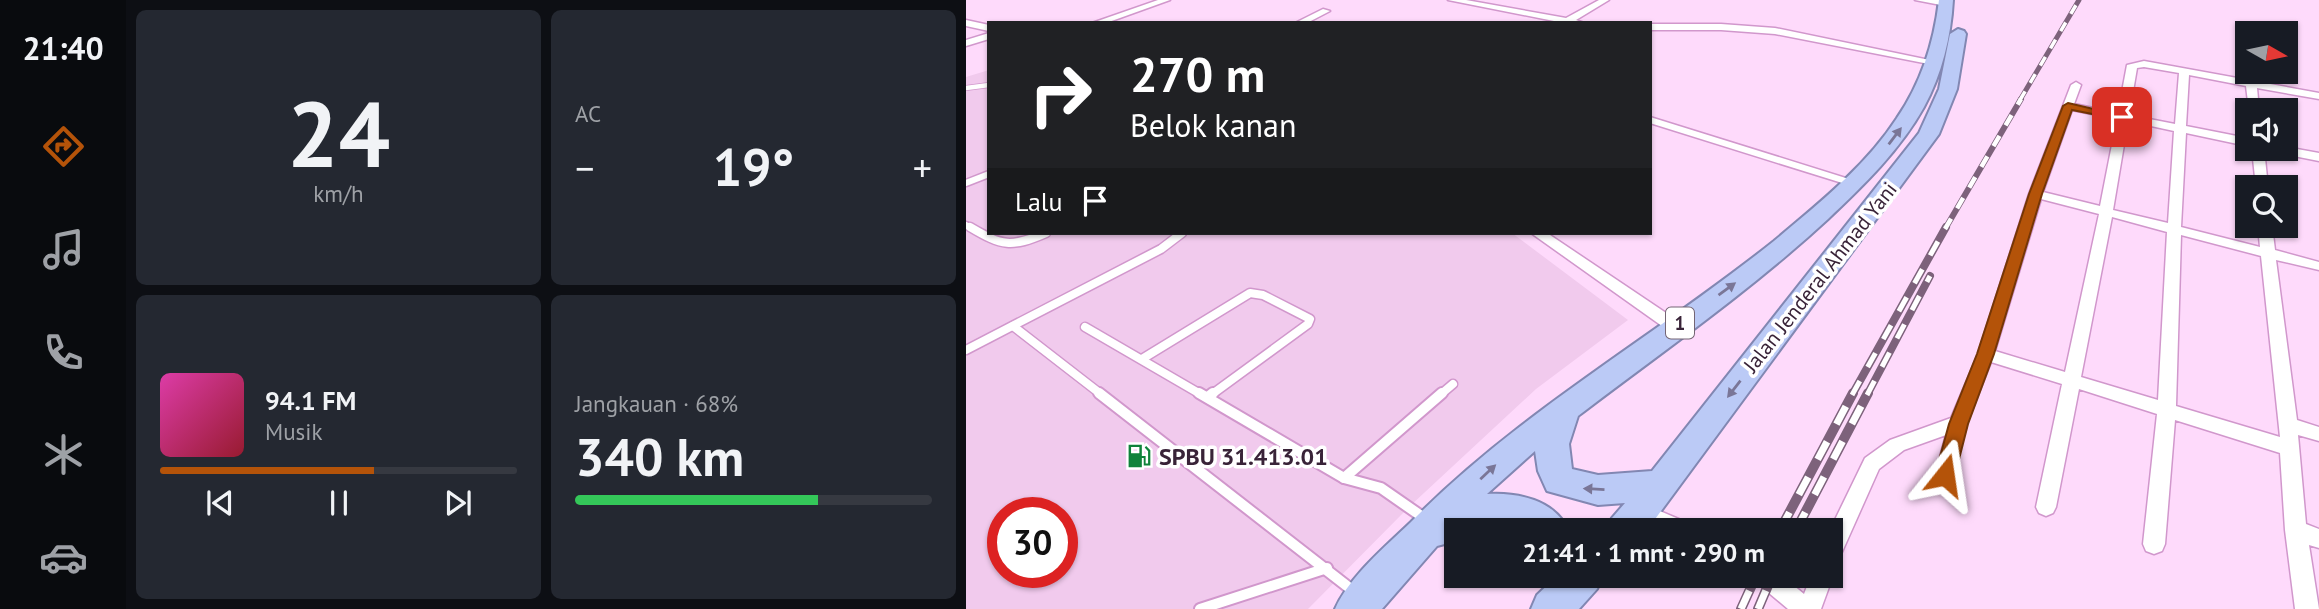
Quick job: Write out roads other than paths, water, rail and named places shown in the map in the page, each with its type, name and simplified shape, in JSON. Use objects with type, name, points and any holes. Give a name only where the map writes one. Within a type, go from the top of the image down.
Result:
[{"type":"highway","name":"Jalan Jenderal Ahmad Yani","points":[[1360,605],[1432,524],[1512,450],[1783,246],[1881,155],[1904,124],[1934,62],[1943,1]]},
{"type":"highway","name":"Jalan Jenderal Ahmad Yani","points":[[1643,509],[1929,134],[1948,89],[1959,26],[1943,1]]},
{"type":"highway","points":[[1567,406],[1553,432],[1551,464],[1560,481],[1598,490],[1643,509]]},
{"type":"highway","points":[[1459,518],[1488,509],[1530,513],[1537,518]]},
{"type":"highway","points":[[1400,558],[1444,528]]},
{"type":"highway","points":[[1543,609],[1551,588]]},
{"type":"highway","points":[[1552,609],[1572,588]]},
{"type":"street","points":[[1102,21],[1166,0]]},
{"type":"street","points":[[1452,0],[1567,21],[1605,0]]},
{"type":"street","points":[[1304,21],[1326,11]]},
{"type":"street","points":[[1509,21],[1521,14]]},
{"type":"street","points":[[966,23],[987,27]]},
{"type":"street","points":[[1652,27],[1721,27],[1775,31],[1934,62]]},
{"type":"street","points":[[966,43],[987,37]]},
{"type":"street","points":[[2046,507],[2134,64],[2235,80]]},
{"type":"street","points":[[2154,544],[2168,409],[2174,230],[2185,71]]},
{"type":"street","points":[[2256,84],[2319,96]]},
{"type":"street","points":[[1945,475],[1958,424],[1986,354],[2036,194],[2076,85]]},
{"type":"street","points":[[2068,106],[2235,140]]},
{"type":"street","points":[[2298,153],[2319,157]]},
{"type":"street","points":[[2036,194],[2319,266]]},
{"type":"street","points":[[1541,235],[1675,327]]},
{"type":"street","points":[[2266,238],[2288,424],[2296,530],[2307,609]]},
{"type":"street","points":[[1986,354],[2290,448]]},
{"type":"street","points":[[1843,526],[1872,464],[1897,445],[1958,424]]},
{"type":"street","points":[[2288,424],[2319,434]]},
{"type":"street","points":[[1643,509],[1659,518]]},
{"type":"street","points":[[2296,530],[2319,539]]},
{"type":"street","points":[[1780,588],[1807,609],[1817,588]]},
{"type":"lane","points":[[966,88],[987,85]]},
{"type":"lane","points":[[1652,121],[1852,183]]},
{"type":"lane","points":[[966,183],[987,175]]},
{"type":"lane","points":[[966,225],[1007,245],[1020,244],[1041,235]]},
{"type":"lane","points":[[966,350],[1161,249],[1179,235]]},
{"type":"lane","points":[[1142,359],[1250,293],[1264,295],[1310,319],[1308,324],[1208,397]]},
{"type":"lane","points":[[1013,326],[1327,568],[1360,605]]},
{"type":"lane","points":[[1086,327],[1344,478],[1381,488],[1432,524]]},
{"type":"lane","points":[[1344,478],[1452,384]]},
{"type":"lane","points":[[1200,609],[1327,568]]},
{"type":"railway","points":[[2020,100],[2079,0]]},
{"type":"railway","points":[[1945,229],[2021,99]]},
{"type":"railway","points":[[1852,395],[1946,227]]},
{"type":"railway","points":[[1867,395],[1930,276]]},
{"type":"railway","points":[[1786,518],[1853,393]]},
{"type":"railway","points":[[1802,518],[1868,393]]},
{"type":"railway","points":[[1741,609],[1751,588]]},
{"type":"railway","points":[[1758,609],[1767,588]]},
{"type":"place","name":"SPBU 31.413.01","points":[[1139,456]]}]
